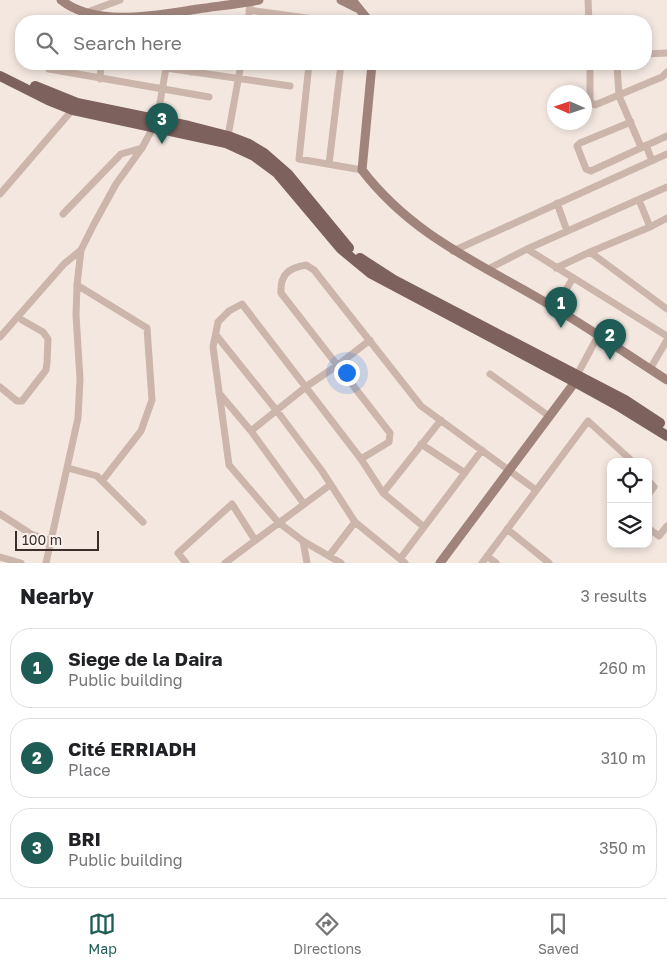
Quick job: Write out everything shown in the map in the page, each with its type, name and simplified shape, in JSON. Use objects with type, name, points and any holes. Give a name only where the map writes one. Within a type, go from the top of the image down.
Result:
[{"type":"main road","points":[[0,70],[75,107]]},
{"type":"main road","points":[[0,76],[48,100],[75,107],[228,136],[249,144],[277,163],[304,192],[346,244],[364,261],[394,280],[576,378],[667,436]]},
{"type":"main road","points":[[155,123],[226,143],[254,156],[277,173],[341,249],[370,273],[576,378],[625,400],[667,427]]},
{"type":"street","points":[[61,0],[85,13],[98,15]]},
{"type":"street","points":[[85,13],[120,0]]},
{"type":"street","points":[[342,0],[355,4],[364,15]]},
{"type":"street","points":[[588,0],[589,15]]},
{"type":"street","points":[[154,15],[253,4],[294,15]]},
{"type":"street","points":[[652,54],[667,53]]},
{"type":"street","points":[[53,70],[209,97]]},
{"type":"street","points":[[100,79],[101,70]]},
{"type":"street","points":[[46,563],[78,418],[80,392],[76,315],[77,285],[82,250],[116,184],[142,148],[155,123],[166,70]]},
{"type":"street","points":[[178,70],[290,86]]},
{"type":"street","points":[[228,136],[240,70]]},
{"type":"street","points":[[308,70],[299,159],[362,170],[378,191],[413,223],[453,251],[555,308],[667,380]]},
{"type":"street","points":[[329,164],[340,70]]},
{"type":"street","points":[[362,170],[371,70]]},
{"type":"street","points":[[590,70],[590,101],[595,105],[662,77],[667,72]]},
{"type":"street","points":[[618,70],[619,96],[652,160]]},
{"type":"street","points":[[0,194],[75,107]]},
{"type":"street","points":[[631,122],[580,143],[577,146],[586,169],[591,171],[667,136]]},
{"type":"street","points":[[64,214],[120,154],[142,148]]},
{"type":"street","points":[[453,251],[667,154]]},
{"type":"street","points":[[486,270],[526,249],[667,187]]},
{"type":"street","points":[[639,200],[650,226]]},
{"type":"street","points":[[556,203],[567,231]]},
{"type":"street","points":[[556,268],[667,218]]},
{"type":"street","points":[[526,249],[667,336]]},
{"type":"street","points":[[0,337],[64,264],[82,250]]},
{"type":"street","points":[[590,252],[667,309]]},
{"type":"street","points":[[361,458],[389,442],[390,433],[281,293],[280,284],[283,277],[294,267],[306,265],[314,270],[421,406],[510,469],[536,490]]},
{"type":"street","points":[[555,308],[573,278]]},
{"type":"street","points":[[77,285],[146,328],[152,400],[140,431],[102,481]]},
{"type":"street","points":[[341,563],[278,522],[229,466],[213,347],[218,322],[229,311],[242,304],[307,386],[361,458],[384,493],[424,527]]},
{"type":"street","points":[[0,387],[17,401],[22,401],[46,370],[48,363],[47,337],[43,332],[22,320]]},
{"type":"street","points":[[216,335],[322,471],[355,522],[402,561],[424,527],[482,450]]},
{"type":"street","points":[[440,563],[576,378],[598,336]]},
{"type":"street","points":[[251,430],[370,340]]},
{"type":"street","points":[[650,368],[667,340]]},
{"type":"street","points":[[490,374],[549,416]]},
{"type":"street","points":[[219,392],[251,430],[304,504]]},
{"type":"street","points":[[384,493],[441,420]]},
{"type":"street","points":[[482,563],[588,421],[629,458]]},
{"type":"street","points":[[421,444],[465,473]]},
{"type":"street","points":[[68,468],[97,476],[144,522]]},
{"type":"street","points":[[225,563],[330,484]]},
{"type":"street","points":[[186,563],[178,553],[232,504],[255,540]]},
{"type":"street","points":[[0,514],[31,534],[51,541]]},
{"type":"street","points":[[330,556],[355,522]]},
{"type":"street","points":[[652,531],[659,536],[667,526]]},
{"type":"street","points":[[507,529],[549,563]]},
{"type":"street","points":[[303,540],[307,563]]},
{"type":"street","points":[[487,556],[496,563]]},
{"type":"street","points":[[0,557],[21,563]]},
{"type":"place","name":"BRI","points":[[162,144]]},
{"type":"place","name":"Siege de la Daira","points":[[561,328]]},
{"type":"place","name":"Cité ERRIADH","points":[[610,360]]}]
